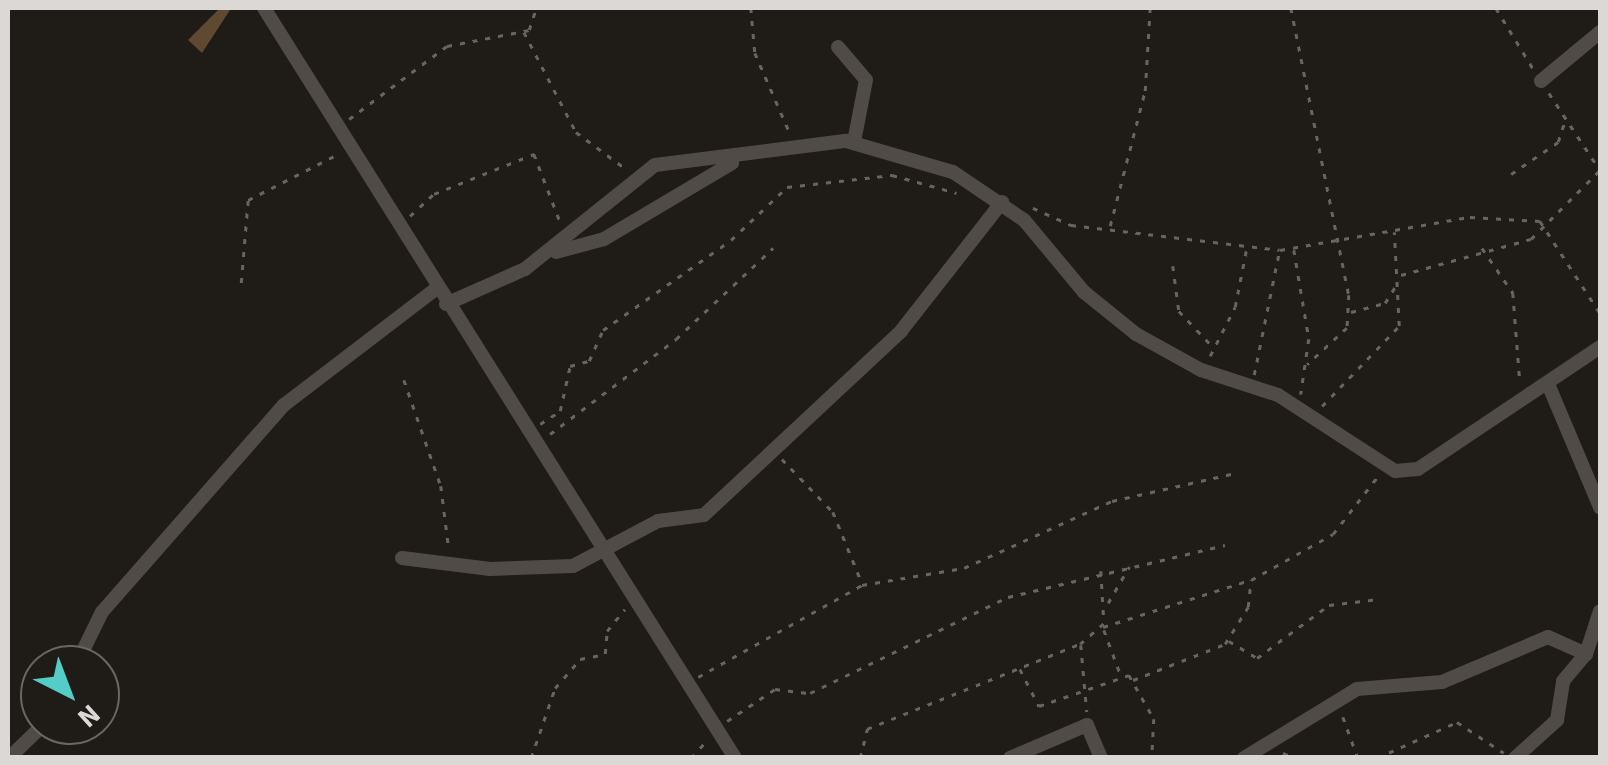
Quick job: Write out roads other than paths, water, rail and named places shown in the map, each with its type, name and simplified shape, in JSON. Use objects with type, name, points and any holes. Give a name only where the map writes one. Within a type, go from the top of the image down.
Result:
[{"type":"street","points":[[264,8],[351,139],[404,225],[446,304],[538,442],[735,758]]},
{"type":"street","points":[[1541,81],[1600,32]]},
{"type":"street","points":[[838,47],[866,80],[854,142]]},
{"type":"street","points":[[548,254],[634,176],[680,160],[732,162],[796,146],[854,142],[920,157],[1002,202],[1102,309],[1202,370],[1250,384],[1384,466],[1418,469],[1600,346]]},
{"type":"street","points":[[446,304],[548,254],[604,239],[732,162]]},
{"type":"street","points":[[402,558],[452,565],[548,569],[608,552],[658,522],[704,516],[901,331],[1002,202]]},
{"type":"street","points":[[86,645],[102,612],[284,405],[437,288]]},
{"type":"street","points":[[1548,384],[1600,508]]},
{"type":"street","points":[[1512,758],[1556,720],[1563,681],[1586,654],[1600,611]]},
{"type":"street","points":[[1244,758],[1330,700],[1383,683],[1442,682],[1536,639],[1586,654]]},
{"type":"street","points":[[1010,758],[1087,725],[1100,758]]}]
